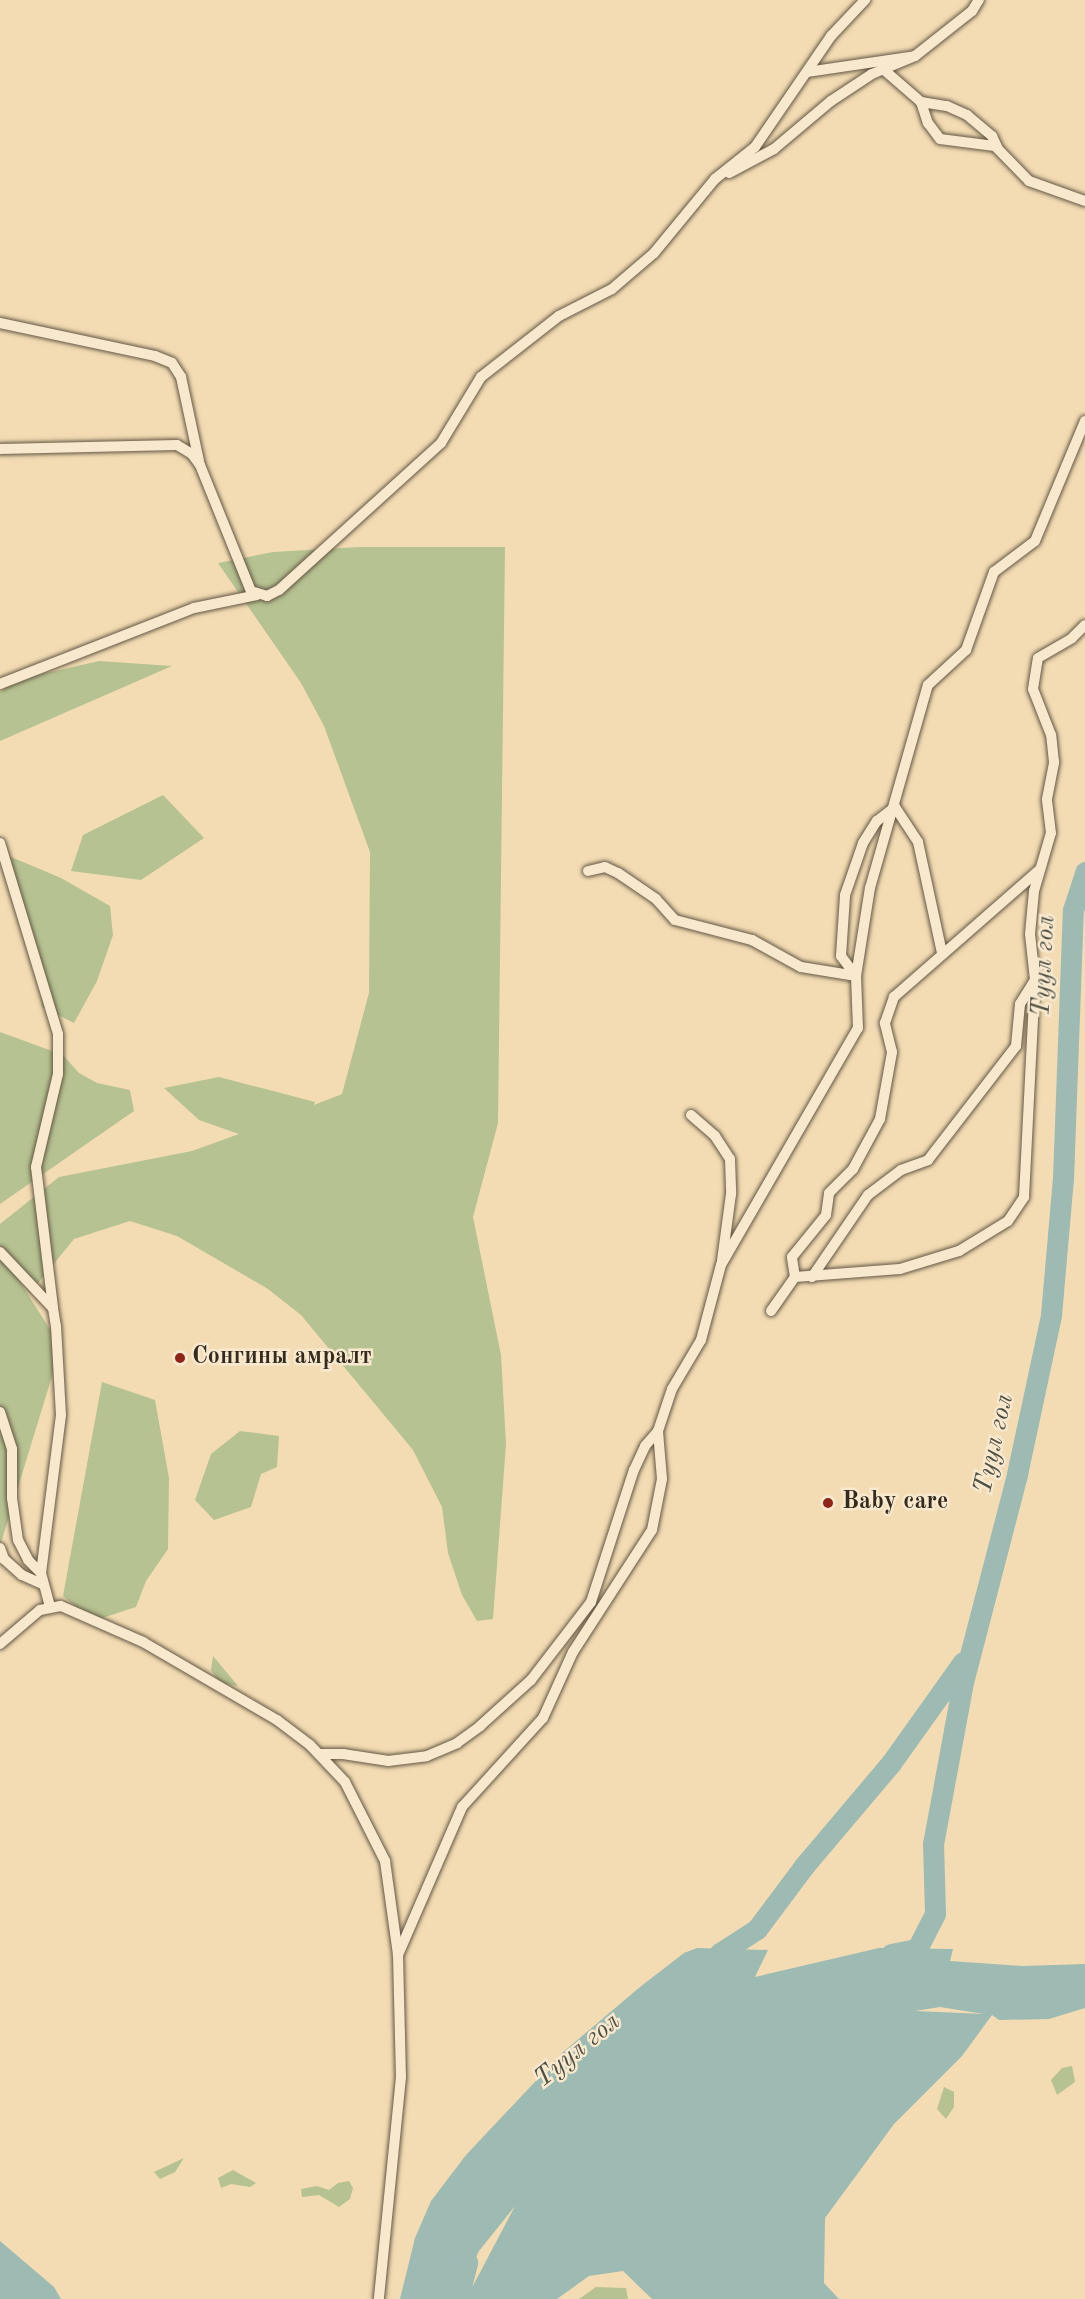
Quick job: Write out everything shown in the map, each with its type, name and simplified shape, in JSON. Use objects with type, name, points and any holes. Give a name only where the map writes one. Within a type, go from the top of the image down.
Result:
[{"type":"street","points":[[0,684],[194,608],[279,590],[441,443],[481,376],[559,316],[612,289],[654,253],[715,179],[755,147],[831,36],[865,0]]},
{"type":"street","points":[[715,179],[774,149],[831,101],[883,69],[915,56],[972,11],[979,0]]},
{"type":"street","points":[[807,72],[915,56]]},
{"type":"street","points":[[883,69],[921,102],[967,115],[992,136],[999,150]]},
{"type":"street","points":[[921,102],[928,123],[940,139],[990,145],[999,150],[1029,180],[1085,201]]},
{"type":"street","points":[[0,323],[155,356],[172,363],[181,377],[200,465],[245,582],[257,595]]},
{"type":"street","points":[[722,1265],[858,1028],[856,976],[870,888],[896,807],[914,724],[928,685],[966,650],[994,572],[1035,541],[1085,421]]},
{"type":"street","points":[[0,449],[163,442],[192,454],[200,465]]},
{"type":"street","points":[[795,1277],[900,1269],[959,1251],[1008,1221],[1024,1197],[1028,1167],[1026,1116],[1033,1060],[1035,980],[1030,934],[1034,891],[1051,833],[1047,799],[1054,762],[1051,735],[1033,689],[1038,658],[1072,638],[1085,625]]},
{"type":"street","points":[[896,807],[918,842],[942,953]]},
{"type":"street","points":[[856,976],[841,956],[845,895],[863,843],[877,821],[896,807]]},
{"type":"street","points":[[0,843],[58,1034],[58,1074],[36,1167],[60,1357],[61,1415],[42,1579]]},
{"type":"street","points":[[588,871],[604,867],[618,873],[656,899],[675,920],[752,940],[784,961],[801,967],[856,976]]},
{"type":"street","points":[[771,1311],[795,1277],[792,1257],[826,1215],[829,1193],[853,1169],[880,1119],[892,1052],[885,1023],[894,997],[1040,869]]},
{"type":"street","points":[[812,1276],[868,1195],[901,1170],[927,1160],[1016,1046],[1020,1004],[1035,980]]},
{"type":"street","points":[[319,1755],[343,1754],[388,1761],[427,1756],[456,1743],[480,1726],[531,1680],[591,1602],[634,1470],[645,1446],[658,1431],[672,1389],[701,1340],[722,1265],[731,1194],[730,1159],[715,1136],[691,1115]]},
{"type":"street","points":[[0,1252],[53,1308]]},
{"type":"street","points":[[0,1412],[12,1449],[12,1498],[18,1540],[28,1560],[42,1579],[50,1606]]},
{"type":"street","points":[[398,1955],[462,1808],[543,1718],[573,1652],[626,1565],[652,1530],[663,1479],[658,1431]]},
{"type":"street","points":[[0,1548],[4,1559],[16,1570],[42,1579]]},
{"type":"street","points":[[0,1644],[26,1620],[50,1606],[62,1606],[142,1642],[277,1720],[319,1755],[345,1782],[385,1861],[398,1955],[401,2077],[379,2299]]},
{"type":"green space","points":[[360,547],[505,547],[498,1123],[473,1217],[501,1355],[506,1444],[493,1619],[477,1621],[462,1595],[448,1553],[442,1507],[413,1450],[301,1315],[268,1289],[177,1236],[130,1221],[74,1239],[30,1293],[17,1277],[61,1347],[0,1546],[0,1224],[59,1177],[192,1151],[239,1134],[199,1120],[164,1088],[219,1077],[315,1102],[314,1105],[342,1094],[369,993],[370,852],[324,726],[301,683],[218,563],[273,552]]},
{"type":"green space","points":[[99,661],[172,666],[0,741],[0,692],[16,680]]},
{"type":"green space","points":[[163,795],[204,838],[141,880],[71,871],[83,835]]},
{"type":"green space","points":[[4,854],[61,878],[110,906],[113,935],[97,981],[74,1023],[42,1007],[35,946]]},
{"type":"green space","points":[[0,1032],[63,1055],[79,1073],[97,1083],[130,1090],[134,1111],[0,1204]]},
{"type":"green space","points":[[102,1382],[155,1400],[169,1478],[168,1549],[146,1581],[136,1607],[93,1621],[63,1596]]},
{"type":"green space","points":[[240,1431],[279,1436],[277,1467],[261,1474],[251,1507],[214,1520],[195,1500],[211,1454]]},
{"type":"green space","points":[[213,1656],[238,1686],[220,1683],[211,1670]]},
{"type":"green space","points":[[1072,2066],[1075,2082],[1057,2095],[1051,2080],[1062,2068]]},
{"type":"green space","points":[[944,2087],[954,2092],[954,2107],[946,2119],[937,2109]]},
{"type":"green space","points":[[184,2158],[175,2172],[160,2179],[154,2172]]},
{"type":"green space","points":[[233,2170],[256,2183],[250,2187],[231,2184],[221,2188],[218,2178]]},
{"type":"green space","points":[[349,2181],[353,2188],[350,2199],[339,2207],[319,2195],[302,2197],[301,2189],[317,2186],[329,2190],[338,2183]]},
{"type":"green space","points":[[596,2287],[626,2288],[628,2299],[579,2299]]},
{"type":"water","points":[[697,1948],[768,1950],[755,1977],[879,1948],[953,1949],[950,1961],[1023,1966],[1085,1964],[1085,2008],[1049,2019],[999,2020],[992,2015],[962,2056],[894,2124],[825,2218],[824,2283],[839,2299],[652,2299],[623,2271],[589,2276],[557,2299],[466,2299],[515,2206],[479,2251],[456,2299],[400,2299],[415,2238],[431,2201],[466,2155],[562,2053],[684,1953]],"holes":[[[940,2007],[984,2014],[915,2011]]]},
{"type":"water","points":[[0,2241],[54,2287],[61,2299],[0,2299]]},
{"type":"waterway","name":"Туул гол","points":[[891,1954],[917,1949],[935,1914],[933,1844],[963,1682],[1017,1474],[1051,1315],[1063,1179],[1073,910],[1085,872]]},
{"type":"waterway","points":[[706,1970],[720,1953],[757,1929],[804,1866],[891,1763],[963,1662]]},
{"type":"waterway","name":"Туул гол","points":[[458,2299],[467,2262]]},
{"type":"place","name":"Сонгины амралт","points":[[180,1358]]},
{"type":"place","name":"Baby care","points":[[828,1503]]}]
